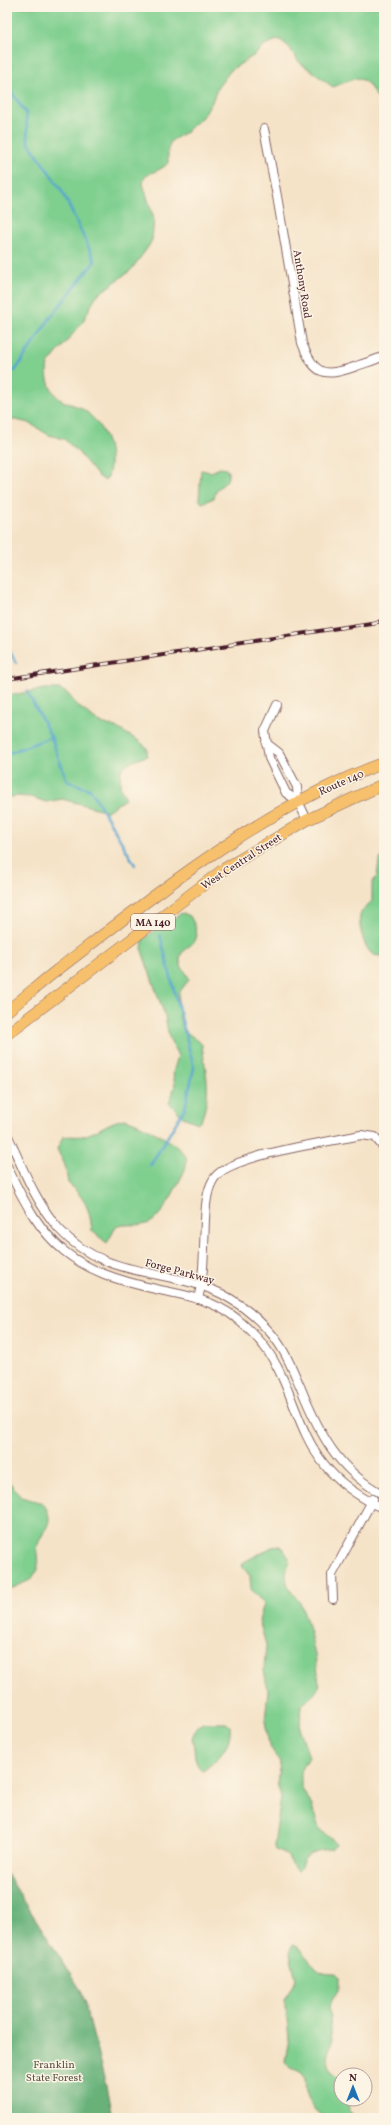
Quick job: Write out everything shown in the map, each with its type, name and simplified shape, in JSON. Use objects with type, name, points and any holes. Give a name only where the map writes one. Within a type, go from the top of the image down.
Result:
[{"type":"main road","name":"Route 140","points":[[298,801],[384,763]]},
{"type":"main road","name":"Route 140","points":[[307,820],[384,784]]},
{"type":"main road","name":"West Central Street","points":[[7,1011],[54,972],[195,866],[219,849],[298,801]]},
{"type":"main road","name":"West Central Street","points":[[7,1034],[224,869],[307,820]]},
{"type":"street","name":"Anthony Road","points":[[264,129],[302,343],[308,360],[319,371],[333,374],[384,356]]},
{"type":"street","points":[[277,705],[265,731],[269,758],[286,793],[298,801]]},
{"type":"street","points":[[266,742],[279,753],[297,787],[298,801],[307,820]]},
{"type":"street","name":"Forge Parkway","points":[[7,1134],[35,1193],[51,1219],[71,1240],[108,1262],[201,1287],[221,1294],[245,1308],[268,1330],[285,1353],[314,1421],[329,1447],[348,1469],[381,1493]]},
{"type":"street","points":[[198,1299],[201,1287],[206,1204],[211,1184],[216,1175],[243,1160],[361,1135],[376,1136],[384,1148]]},
{"type":"street","name":"Forge Parkway","points":[[7,1166],[30,1213],[47,1236],[70,1257],[95,1272],[124,1282],[208,1302],[234,1316],[254,1334],[265,1346],[279,1371],[308,1438],[324,1464],[344,1485],[371,1503],[384,1509]]},
{"type":"street","points":[[332,1599],[332,1575],[371,1503],[381,1493]]},
{"type":"green space","points":[[7,7],[384,7],[384,108],[368,84],[363,80],[356,78],[333,87],[299,62],[289,47],[279,39],[263,46],[256,54],[231,70],[218,87],[211,104],[202,117],[186,132],[171,141],[168,149],[168,163],[144,178],[143,184],[154,219],[152,240],[131,270],[96,296],[82,323],[48,364],[47,369],[48,380],[55,395],[63,401],[81,408],[89,414],[96,421],[106,438],[109,448],[110,467],[108,477],[104,480],[98,476],[78,452],[64,439],[49,435],[29,423],[16,420],[7,420]]},
{"type":"green space","points":[[220,468],[226,469],[228,472],[227,480],[217,489],[214,498],[202,503],[199,499],[201,470],[211,472]]},
{"type":"green space","points":[[44,689],[59,689],[67,693],[78,706],[98,722],[115,727],[139,741],[147,748],[147,756],[128,763],[121,770],[120,788],[125,796],[125,799],[107,811],[62,799],[46,802],[31,797],[15,796],[7,798],[7,696]]},
{"type":"green space","points":[[384,854],[384,956],[376,956],[366,947],[362,936],[360,916],[372,901],[372,883],[377,876],[379,861]]},
{"type":"green space","points":[[183,913],[190,916],[197,934],[196,939],[185,949],[180,959],[181,965],[189,979],[179,993],[178,1003],[180,1020],[184,1029],[202,1045],[207,1092],[204,1111],[201,1121],[198,1123],[183,1117],[169,1103],[175,1086],[173,1073],[178,1056],[169,1037],[165,1016],[142,951],[143,939],[163,925],[165,927],[171,926],[177,915]]},
{"type":"green space","points":[[125,1119],[148,1129],[174,1144],[185,1155],[186,1164],[185,1170],[174,1192],[152,1222],[116,1227],[107,1243],[92,1231],[90,1216],[86,1204],[68,1183],[65,1165],[57,1149],[63,1137],[83,1136],[114,1122]]},
{"type":"green space","points":[[7,1479],[21,1497],[43,1503],[49,1515],[49,1520],[37,1547],[38,1570],[30,1580],[7,1591]]},
{"type":"green space","points":[[281,1546],[289,1558],[286,1575],[287,1582],[289,1588],[304,1612],[313,1647],[319,1682],[317,1691],[301,1706],[300,1731],[309,1757],[301,1771],[301,1786],[312,1806],[319,1829],[334,1841],[336,1845],[332,1849],[311,1853],[308,1855],[298,1871],[295,1869],[287,1855],[275,1850],[274,1845],[281,1797],[277,1783],[280,1762],[269,1745],[265,1721],[268,1691],[264,1670],[266,1645],[259,1620],[264,1604],[251,1589],[250,1576],[242,1566],[244,1562],[272,1547]]},
{"type":"green space","points":[[204,1723],[226,1723],[230,1726],[230,1733],[229,1740],[223,1752],[203,1771],[197,1764],[192,1738],[197,1726]]},
{"type":"green space","name":"Franklin State Forest","points":[[7,1874],[82,1992],[106,2086],[112,2118],[7,2118]]},
{"type":"green space","points":[[293,1945],[298,1947],[305,1953],[313,1966],[320,1972],[336,1974],[339,1977],[339,1988],[329,2006],[332,2042],[327,2056],[330,2068],[333,2072],[333,2107],[349,2107],[349,2113],[358,2118],[332,2118],[319,2114],[314,2109],[306,2091],[304,2076],[302,2073],[291,2068],[285,2061],[289,2038],[285,1999],[296,1979],[290,1954],[291,1947]]},
{"type":"waterway","points":[[7,86],[26,113],[28,142],[62,191],[95,261],[50,318],[15,371],[7,367]]},
{"type":"waterway","points":[[7,646],[16,663]]},
{"type":"waterway","points":[[27,691],[51,737],[67,781],[91,790],[135,865]]},
{"type":"waterway","points":[[7,754],[51,737]]},
{"type":"waterway","points":[[150,1166],[185,1108],[194,1068],[160,935]]},
{"type":"railway","points":[[7,679],[384,621]]}]
